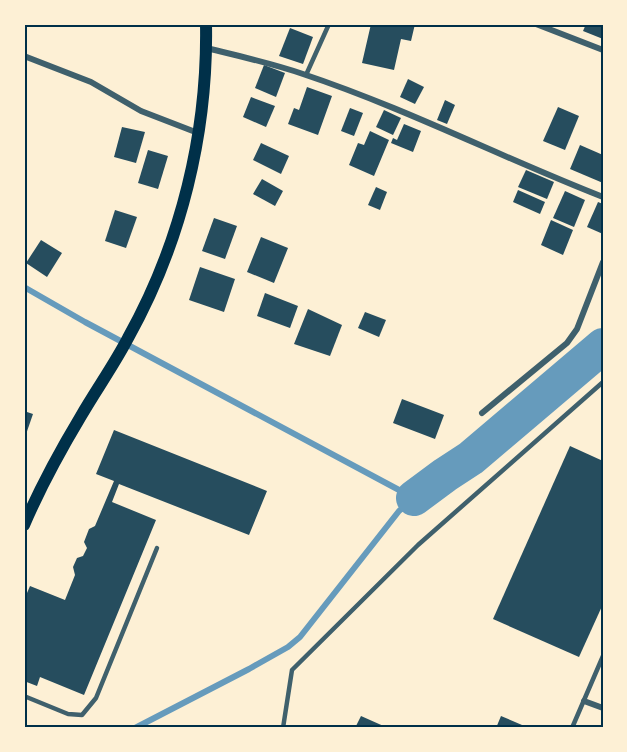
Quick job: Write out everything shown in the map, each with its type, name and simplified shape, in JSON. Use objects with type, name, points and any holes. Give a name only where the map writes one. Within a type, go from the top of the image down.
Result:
[{"type":"main road","points":[[24,525],[27,510],[135,326],[158,278],[177,227],[190,176],[204,93],[206,24]]},
{"type":"street","points":[[536,24],[603,50]]},
{"type":"street","points":[[206,48],[306,75],[603,197]]},
{"type":"street","points":[[24,56],[91,82],[141,111],[198,133]]},
{"type":"street","points":[[482,413],[567,343],[577,329],[603,262]]},
{"type":"street","points":[[584,701],[603,708]]},
{"type":"lane","points":[[306,75],[328,24]]},
{"type":"lane","points":[[283,728],[292,670],[418,545],[603,382]]},
{"type":"lane","points":[[24,696],[68,714],[82,715],[96,698],[156,548]]},
{"type":"lane","points":[[572,728],[603,656]]},
{"type":"building","points":[[371,24],[415,24],[411,41],[401,39],[394,70],[362,63]]},
{"type":"building","points":[[586,24],[603,24],[603,39],[583,31]]},
{"type":"building","points":[[290,28],[313,37],[303,64],[279,56]]},
{"type":"building","points":[[264,65],[285,73],[276,97],[255,88]]},
{"type":"building","points":[[408,79],[424,87],[415,104],[400,97]]},
{"type":"building","points":[[307,87],[332,96],[318,135],[288,124],[294,108],[299,110]]},
{"type":"building","points":[[251,97],[275,106],[266,127],[243,117]]},
{"type":"building","points":[[445,100],[455,105],[447,124],[437,120]]},
{"type":"building","points":[[558,107],[579,116],[565,150],[543,141]]},
{"type":"building","points":[[350,108],[363,113],[354,136],[341,131]]},
{"type":"building","points":[[384,110],[401,118],[393,135],[376,127]]},
{"type":"building","points":[[404,124],[421,131],[413,152],[391,143],[393,138],[397,140]]},
{"type":"building","points":[[122,127],[145,132],[136,163],[114,157]]},
{"type":"building","points":[[370,131],[389,140],[374,176],[349,165],[358,143],[364,145]]},
{"type":"building","points":[[261,143],[289,156],[281,174],[253,160]]},
{"type":"building","points":[[580,145],[603,155],[603,183],[570,169]]},
{"type":"building","points":[[148,150],[168,156],[158,189],[138,183]]},
{"type":"building","points":[[526,170],[554,182],[547,199],[518,187]]},
{"type":"building","points":[[262,179],[283,191],[275,206],[253,194]]},
{"type":"building","points":[[376,187],[387,192],[380,210],[368,205]]},
{"type":"building","points":[[518,190],[545,202],[540,214],[513,202]]},
{"type":"building","points":[[565,191],[585,200],[574,227],[553,218]]},
{"type":"building","points":[[598,202],[603,204],[603,234],[587,227]]},
{"type":"building","points":[[115,210],[137,217],[126,248],[105,241]]},
{"type":"building","points":[[214,218],[237,226],[225,259],[202,251]]},
{"type":"building","points":[[551,220],[573,230],[563,255],[541,245]]},
{"type":"building","points":[[261,237],[288,248],[274,283],[247,272]]},
{"type":"building","points":[[41,240],[62,253],[47,277],[26,263]]},
{"type":"building","points":[[200,267],[235,279],[224,312],[189,300]]},
{"type":"building","points":[[265,293],[298,306],[290,328],[257,316]]},
{"type":"building","points":[[308,309],[342,325],[330,356],[294,344]]},
{"type":"building","points":[[365,312],[386,320],[379,337],[358,328]]},
{"type":"building","points":[[402,399],[444,415],[435,439],[393,423]]},
{"type":"building","points":[[24,411],[33,414],[24,440]]},
{"type":"building","points":[[114,430],[267,491],[249,535],[119,484],[112,502],[156,520],[84,695],[40,677],[37,686],[24,681],[24,600],[30,586],[65,600],[75,575],[73,567],[77,558],[83,556],[87,548],[84,542],[89,529],[95,526],[114,481],[96,474]]},
{"type":"building","points":[[570,446],[603,461],[603,604],[579,657],[493,619]]},
{"type":"building","points":[[361,716],[388,728],[355,728]]},
{"type":"building","points":[[501,716],[529,728],[496,728]]},
{"type":"waterway","points":[[24,287],[414,498],[399,511],[300,637],[288,647],[135,728]]},
{"type":"waterway","points":[[414,498],[471,458],[603,346]]}]
